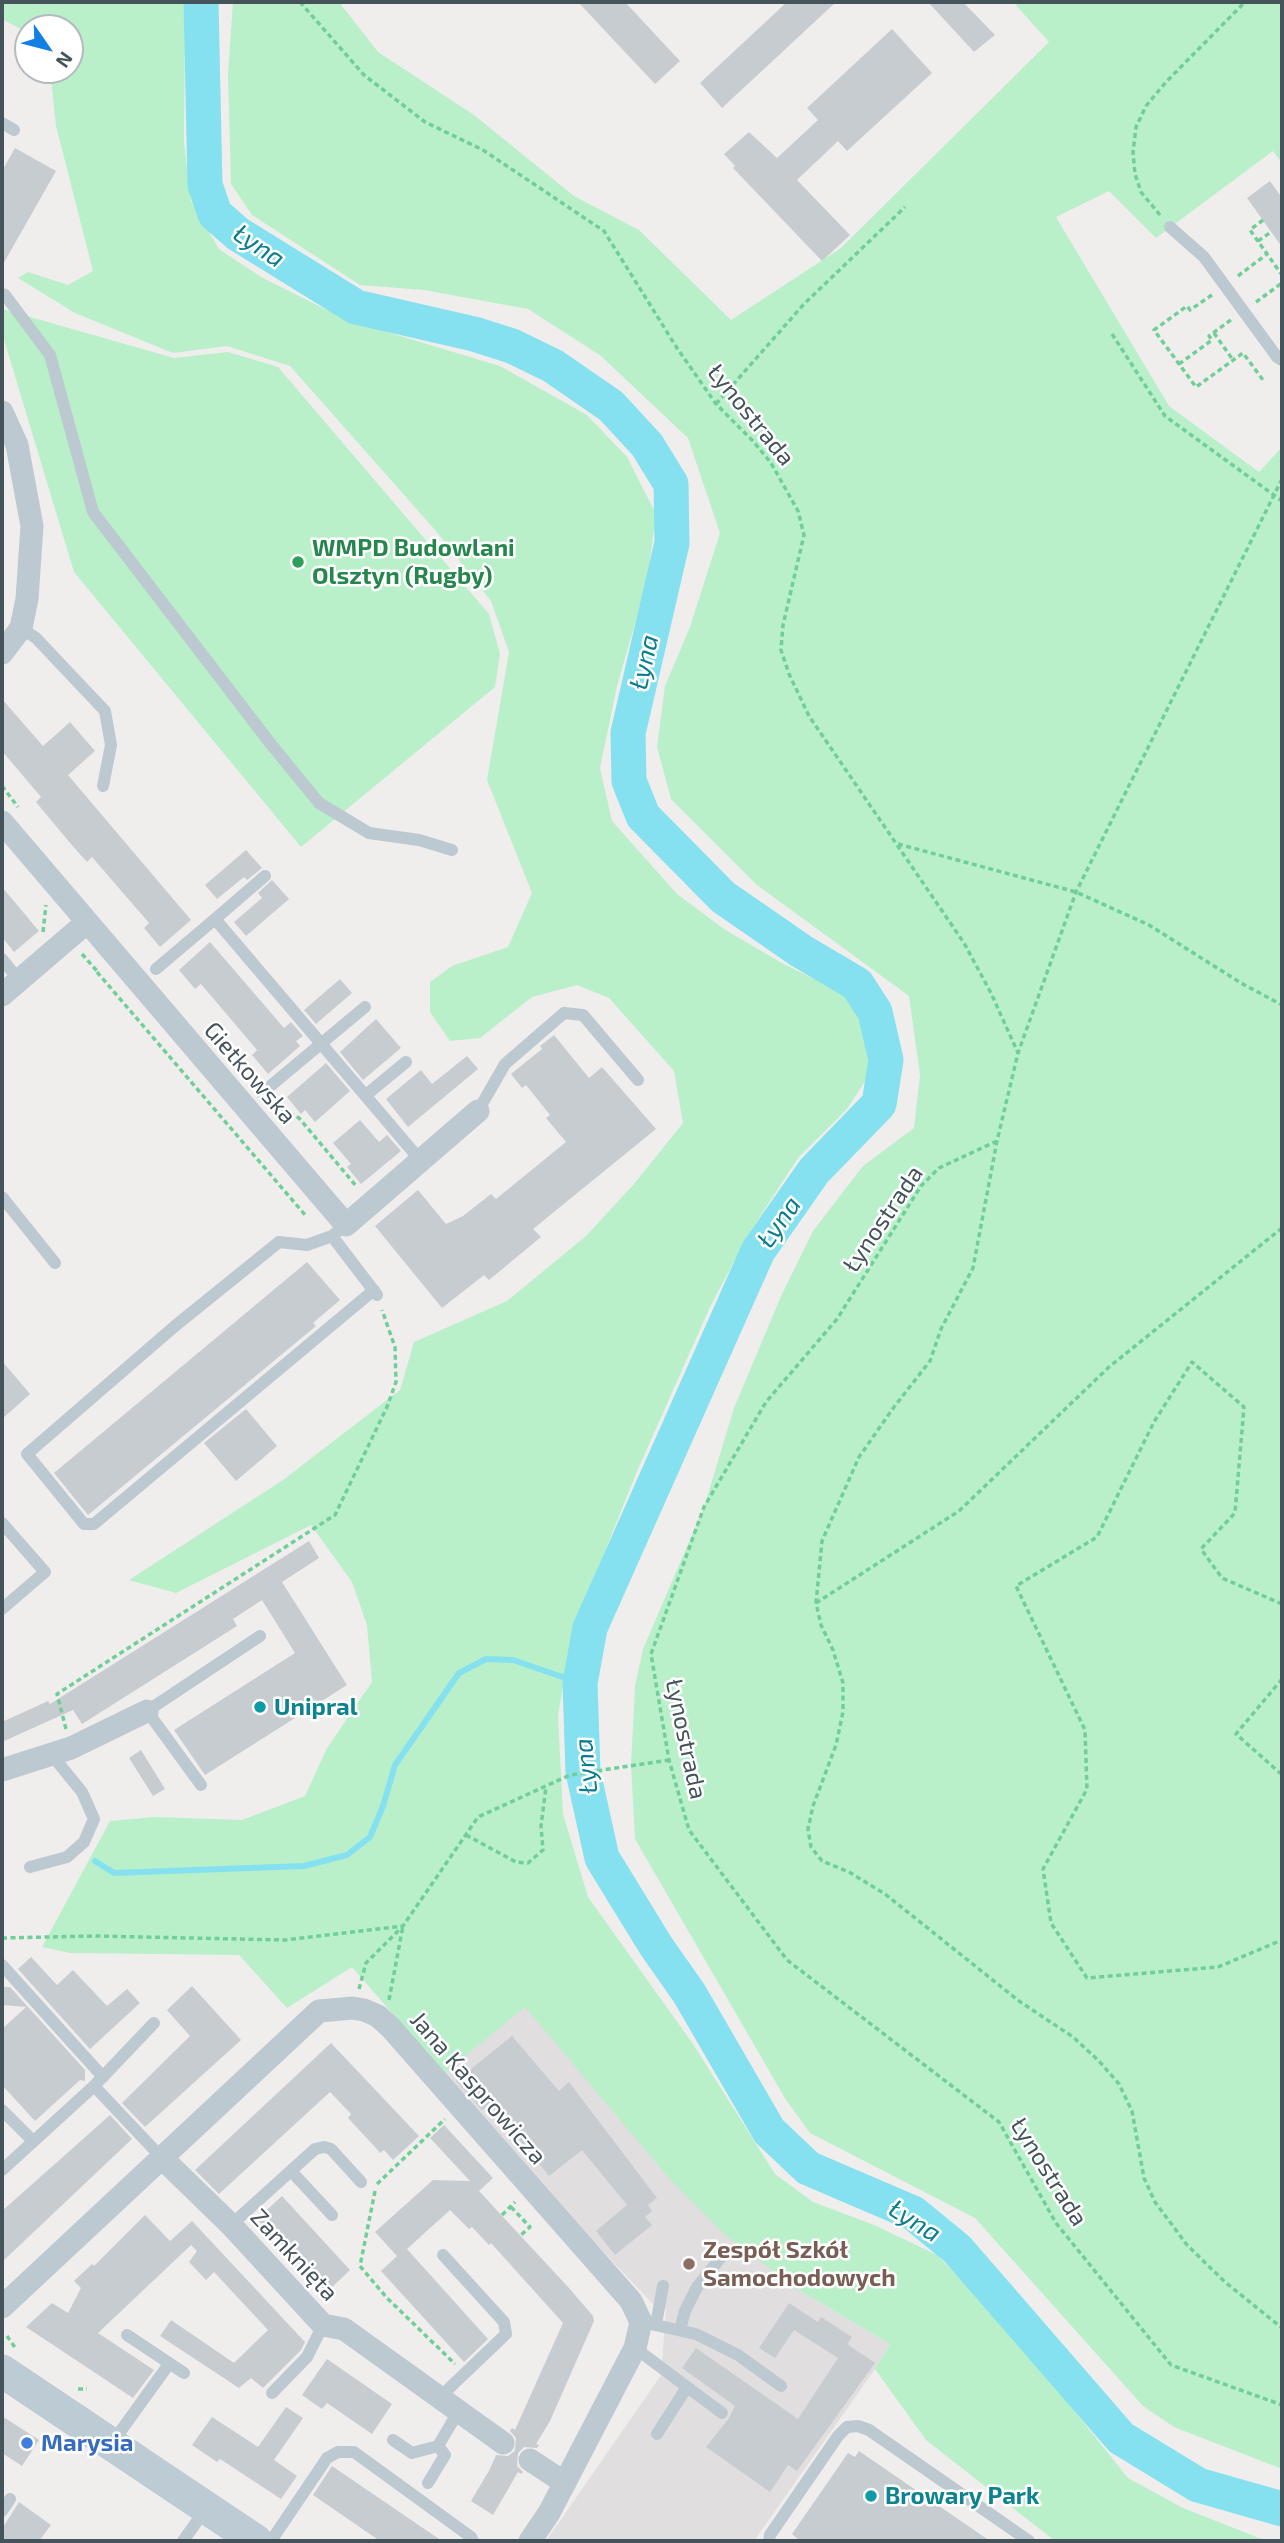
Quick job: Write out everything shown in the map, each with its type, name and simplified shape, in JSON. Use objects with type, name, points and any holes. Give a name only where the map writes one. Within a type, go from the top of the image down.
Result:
[{"type":"main road","points":[[9,2360],[111,2443],[256,2541]]},
{"type":"street","points":[[2,412],[17,445],[32,526],[27,599],[21,628],[2,653]]},
{"type":"street","name":"Gietkowska","points":[[2,822],[339,1231]]},
{"type":"street","points":[[2,995],[86,923]]},
{"type":"street","points":[[339,1231],[478,1111]]},
{"type":"street","points":[[2,1770],[61,1751],[147,1711]]},
{"type":"street","name":"Jana Kasprowicza","points":[[2,2307],[318,2011],[339,2008],[364,2010],[385,2022],[648,2323]]},
{"type":"street","name":"Zamknięta","points":[[162,2158],[231,2225],[323,2325],[344,2329],[503,2443]]},
{"type":"street","points":[[530,2541],[549,2514],[648,2323]]},
{"type":"street","points":[[530,2460],[565,2483]]},
{"type":"lane","points":[[1170,228],[1204,257],[1277,357],[1282,360]]},
{"type":"lane","points":[[2,294],[50,355],[93,512],[270,743],[319,803],[369,833],[419,840],[452,850]]},
{"type":"lane","points":[[21,628],[36,638],[105,711],[111,745],[103,786]]},
{"type":"lane","points":[[156,969],[265,876]]},
{"type":"lane","points":[[215,919],[421,1161]]},
{"type":"lane","points":[[2,959],[19,980]]},
{"type":"lane","points":[[262,1093],[365,1007]]},
{"type":"lane","points":[[478,1111],[505,1064],[564,1013],[583,1015],[638,1080]]},
{"type":"lane","points":[[366,1095],[406,1062]]},
{"type":"lane","points":[[2,1197],[55,1263]]},
{"type":"lane","points":[[339,1231],[376,1292],[94,1524],[84,1524],[27,1454],[175,1326],[279,1242],[307,1245],[339,1231]]},
{"type":"lane","points":[[2,1523],[45,1573],[2,1609]]},
{"type":"lane","points":[[201,1784],[147,1711],[260,1636]]},
{"type":"lane","points":[[30,1867],[67,1857],[84,1842],[94,1819],[61,1751]]},
{"type":"lane","points":[[2,1965],[162,2158]]},
{"type":"lane","points":[[2,2170],[98,2081],[154,2023]]},
{"type":"lane","points":[[2,2110],[33,2141]]},
{"type":"lane","points":[[231,2225],[316,2149],[331,2149],[361,2182]]},
{"type":"lane","points":[[291,2171],[332,2215]]},
{"type":"lane","points":[[680,2330],[685,2311],[697,2287],[726,2251]]},
{"type":"lane","points":[[440,2397],[506,2334],[504,2322],[443,2255]]},
{"type":"lane","points":[[663,2287],[648,2323],[696,2334],[738,2355],[781,2386]]},
{"type":"lane","points":[[272,2393],[307,2357],[323,2325]]},
{"type":"lane","points":[[127,2335],[184,2373]]},
{"type":"lane","points":[[635,2348],[722,2413]]},
{"type":"lane","points":[[111,2443],[169,2364]]},
{"type":"lane","points":[[657,2434],[687,2387]]},
{"type":"lane","points":[[393,2440],[412,2453],[438,2446],[458,2413]]},
{"type":"lane","points":[[769,2541],[770,2535],[838,2436],[847,2427],[858,2426],[869,2430],[1029,2541]]},
{"type":"lane","points":[[428,2483],[445,2455],[438,2446]]},
{"type":"lane","points":[[271,2541],[327,2458],[338,2452],[354,2452],[473,2541]]},
{"type":"lane","points":[[2,2511],[10,2498]]},
{"type":"lane","points":[[183,2541],[207,2507]]},
{"type":"path","name":"Łynostrada","points":[[300,2],[364,75],[425,122],[483,150],[604,231],[677,348],[716,404],[771,463],[798,511],[804,536],[783,625],[781,650],[789,674],[809,716],[964,943],[991,993],[1018,1053]]},
{"type":"path","points":[[1170,228],[1141,192],[1135,174],[1133,152],[1136,127],[1146,106],[1166,82],[1245,2]]},
{"type":"path","points":[[716,404],[804,304],[905,207]]},
{"type":"path","points":[[1263,220],[1250,230],[1282,275]]},
{"type":"path","points":[[1258,241],[1271,232]]},
{"type":"path","points":[[1263,380],[1243,353],[1196,387],[1154,330],[1187,306],[1190,310],[1267,254]]},
{"type":"path","points":[[1178,364],[1212,340],[1209,336],[1214,332],[1282,283]]},
{"type":"path","points":[[1214,332],[1233,360]]},
{"type":"path","points":[[1112,334],[1165,416],[1282,501]]},
{"type":"path","points":[[1282,479],[1076,892],[1018,1053],[997,1141],[973,1268],[941,1329],[930,1361],[859,1457],[822,1541],[816,1603],[821,1625],[833,1650],[843,1683],[843,1712],[836,1745],[813,1805],[808,1829],[811,1847],[822,1861],[849,1872],[912,1914],[1019,2001],[1073,2037],[1099,2061],[1119,2084],[1132,2112],[1144,2178],[1155,2202],[1187,2245],[1224,2282],[1282,2328]]},
{"type":"path","points":[[896,844],[1076,892],[1150,925],[1241,984],[1282,1005]]},
{"type":"path","points":[[42,942],[47,898]]},
{"type":"path","points":[[80,952],[306,1216]]},
{"type":"path","points":[[97,972],[106,964]]},
{"type":"path","points":[[262,1093],[272,1104],[299,1118],[371,1203]]},
{"type":"path","name":"Łynostrada","points":[[997,1141],[939,1168],[921,1186],[837,1319],[766,1402],[704,1507],[650,1654],[669,1760],[689,1830],[787,1960],[999,2122],[1056,2223],[1171,2365],[1282,2405]]},
{"type":"path","points":[[816,1603],[959,1511],[1110,1367],[1282,1228]]},
{"type":"path","points":[[61,1751],[57,1694],[335,1515],[387,1407],[396,1382],[396,1347],[376,1292]]},
{"type":"path","points":[[1282,1604],[1222,1578],[1201,1549],[1235,1513],[1244,1407],[1192,1362],[1154,1422],[1097,1536],[1016,1586],[1085,1730],[1087,1789],[1043,1869],[1051,1923],[1087,1978],[1217,1968],[1282,1940]]},
{"type":"path","points":[[1282,1679],[1236,1734],[1282,1773]]},
{"type":"path","points":[[358,1993],[366,1963],[403,1926],[478,1818],[570,1775],[669,1760]]},
{"type":"path","points":[[466,1834],[516,1862],[528,1863],[543,1850],[541,1826],[545,1787]]},
{"type":"path","points":[[2,1938],[95,1936],[285,1940],[403,1926]]},
{"type":"path","points":[[385,2022],[403,1926]]},
{"type":"path","points":[[443,2121],[376,2185],[360,2266],[416,2327],[466,2373]]},
{"type":"path","points":[[502,2215],[521,2196]]},
{"type":"path","points":[[511,2207],[530,2227],[521,2235]]},
{"type":"path","points":[[8,2336],[9,2360]]},
{"type":"shaded area","name":"Zespół Szkół Samochodowych","points":[[480,1933],[802,2292],[890,2344],[754,2541],[546,2541],[666,2368],[662,2363],[666,2309],[652,2303],[552,2198],[394,2015]]},
{"type":"green space","points":[[2,2],[185,2],[184,142],[191,201],[219,249],[261,277],[347,320],[500,366],[587,415],[627,457],[656,514],[647,582],[617,686],[600,768],[612,821],[677,894],[724,929],[780,962],[846,995],[872,1035],[869,1075],[847,1109],[798,1158],[748,1235],[710,1307],[638,1469],[572,1633],[558,1716],[563,1814],[588,1897],[693,2044],[775,2174],[813,2202],[874,2225],[937,2255],[1004,2323],[1128,2478],[1183,2508],[1259,2538],[1274,2541],[1055,2541],[926,2440],[875,2369],[890,2344],[802,2292],[725,2235],[668,2177],[525,2007],[444,2073],[352,1967],[287,2008],[239,1955],[70,1953],[42,1947],[110,1821],[154,1817],[242,1820],[305,1796],[327,1748],[372,1682],[367,1625],[352,1582],[311,1525],[176,1593],[129,1580],[283,1480],[400,1390],[414,1342],[507,1301],[586,1236],[634,1184],[683,1123],[674,1071],[609,998],[577,985],[532,997],[480,1038],[450,1041],[430,1012],[430,982],[452,966],[508,947],[532,893],[487,780],[509,652],[491,601],[436,531],[290,366],[227,346],[173,353],[75,313],[18,278],[28,272],[68,285],[93,271],[56,126],[52,84],[84,84],[84,14],[14,14],[14,25],[2,19]]},
{"type":"green space","points":[[233,2],[339,2],[378,52],[474,115],[574,196],[639,230],[731,320],[841,248],[1049,42],[1013,2],[1282,2],[1282,163],[1273,151],[1156,238],[1109,191],[1056,217],[1169,406],[1259,472],[1282,447],[1282,2469],[1174,2427],[1143,2406],[975,2218],[810,2133],[786,2100],[635,1839],[631,1765],[635,1686],[643,1649],[704,1507],[734,1408],[782,1294],[813,1231],[863,1166],[914,1128],[920,1075],[909,996],[757,885],[671,799],[657,747],[665,686],[690,627],[720,533],[688,438],[601,356],[528,309],[424,290],[360,285],[252,215],[231,184],[228,74]]},
{"type":"green space","points":[[2,309],[174,358],[228,352],[278,367],[489,614],[500,654],[495,687],[301,847],[74,572],[2,333]]},
{"type":"building","points":[[578,2],[625,2],[680,61],[655,84]]},
{"type":"building","points":[[787,2],[836,2],[722,108],[700,83]]},
{"type":"building","points":[[928,2],[963,2],[995,35],[974,52]]},
{"type":"building","points":[[892,29],[932,73],[847,151],[838,141],[797,180],[850,235],[822,261],[733,168],[735,166],[724,154],[749,132],[777,158],[818,120],[807,108]]},
{"type":"building","points":[[15,148],[56,171],[2,266],[2,171]]},
{"type":"building","points":[[1270,181],[1282,198],[1282,247],[1247,198]]},
{"type":"building","points":[[2,699],[43,746],[70,722],[95,751],[68,775],[191,920],[160,947],[144,928],[149,923],[92,857],[87,862],[70,843],[36,802],[41,797],[2,751]]},
{"type":"building","points":[[246,850],[262,868],[247,880],[244,877],[217,899],[205,885]]},
{"type":"building","points":[[272,880],[289,899],[246,936],[234,922],[262,898],[258,893]]},
{"type":"building","points":[[2,887],[39,931],[14,952],[2,937]]},
{"type":"building","points":[[210,942],[284,1028],[291,1022],[303,1036],[296,1041],[300,1046],[268,1074],[252,1055],[257,1050],[201,984],[195,989],[179,970]]},
{"type":"building","points":[[340,979],[352,993],[316,1024],[304,1010]]},
{"type":"building","points":[[376,1019],[401,1048],[363,1080],[340,1052]]},
{"type":"building","points":[[554,1035],[589,1078],[602,1067],[656,1129],[533,1229],[541,1237],[489,1280],[484,1275],[442,1308],[375,1226],[418,1190],[446,1224],[463,1216],[491,1194],[496,1199],[566,1142],[546,1118],[550,1115],[526,1085],[522,1088],[511,1074],[542,1049],[540,1046]]},
{"type":"building","points":[[467,1056],[478,1069],[408,1127],[386,1099],[421,1070],[432,1084]]},
{"type":"building","points":[[326,1063],[350,1091],[315,1122],[305,1110],[301,1114],[287,1097]]},
{"type":"building","points":[[360,1120],[379,1142],[387,1135],[401,1151],[361,1184],[347,1167],[351,1164],[333,1143]]},
{"type":"building","points":[[307,1262],[340,1300],[313,1323],[316,1326],[88,1515],[54,1473]]},
{"type":"building","points":[[2,1361],[30,1394],[2,1419]]},
{"type":"building","points":[[246,1409],[277,1446],[236,1481],[204,1443]]},
{"type":"building","points":[[309,1541],[319,1558],[282,1582],[347,1685],[205,1775],[174,1730],[295,1653],[262,1600],[233,1619],[237,1626],[82,1724],[73,1710],[2,1742],[2,1722],[48,1701],[50,1704]]},
{"type":"building","points":[[141,1750],[165,1789],[153,1796],[129,1758]]},
{"type":"building","points":[[31,1957],[57,1985],[73,1970],[107,2006],[127,1989],[140,2003],[90,2049],[18,1969]]},
{"type":"building","points":[[192,1986],[241,2040],[145,2127],[122,2103],[190,2036],[167,2010]]},
{"type":"building","points":[[2,1987],[10,1987],[85,2070],[85,2081],[80,2080],[35,2121],[2,2085],[2,2029],[26,2007],[2,2005]]},
{"type":"building","points":[[512,2036],[559,2091],[569,2082],[657,2198],[648,2205],[652,2211],[645,2217],[652,2225],[615,2255],[596,2231],[627,2205],[582,2150],[549,2176],[490,2104],[482,2110],[456,2081]]},
{"type":"building","points":[[331,2043],[419,2136],[393,2160],[384,2150],[380,2153],[348,2118],[351,2114],[330,2092],[219,2194],[195,2170]]},
{"type":"building","points":[[110,2115],[132,2139],[2,2262],[2,2211]]},
{"type":"building","points":[[444,2125],[493,2178],[479,2191],[569,2288],[593,2316],[594,2321],[550,2421],[536,2444],[539,2445],[537,2448],[524,2447],[518,2453],[517,2466],[523,2472],[518,2472],[493,2515],[471,2501],[496,2455],[508,2456],[515,2451],[516,2438],[510,2431],[512,2428],[515,2430],[563,2323],[491,2243],[489,2245],[472,2227],[469,2229],[450,2210],[407,2249],[488,2339],[464,2362],[381,2271],[397,2256],[375,2232],[433,2180],[470,2181],[430,2138]]},
{"type":"building","points":[[282,2196],[350,2270],[326,2293],[257,2219]]},
{"type":"building","points":[[145,2215],[170,2241],[192,2221],[305,2342],[301,2350],[263,2388],[251,2378],[239,2388],[160,2336],[171,2320],[234,2363],[268,2330],[214,2272],[206,2280],[189,2262],[197,2251],[191,2245],[98,2333],[154,2370],[133,2398],[26,2327],[52,2303],[68,2313],[81,2288],[74,2281],[92,2264],[94,2266]]},
{"type":"building","points":[[789,2303],[818,2322],[821,2317],[852,2337],[847,2344],[875,2363],[797,2471],[788,2465],[770,2492],[706,2447],[735,2406],[682,2368],[696,2348],[798,2419],[838,2358],[794,2330],[775,2358],[759,2348]]},
{"type":"building","points":[[327,2359],[392,2404],[372,2434],[327,2403],[322,2409],[302,2395]]},
{"type":"building","points":[[286,2407],[303,2418],[274,2460],[297,2476],[281,2499],[220,2459],[217,2462],[192,2445],[212,2417],[258,2447]]},
{"type":"building","points":[[2,2416],[39,2440],[22,2466],[2,2453]]},
{"type":"building","name":"Browary Park","points":[[859,2451],[990,2541],[800,2541],[792,2534],[848,2453],[855,2457]]},
{"type":"building","points":[[332,2466],[442,2541],[380,2541],[313,2495]]},
{"type":"building","points":[[19,2502],[51,2525],[39,2541],[2,2541],[2,2529]]},
{"type":"waterway","name":"Łyna","points":[[201,2],[205,185],[215,214],[238,234],[356,307],[474,334],[512,346],[553,366],[611,406],[647,445],[671,484],[672,543],[628,733],[629,781],[643,816],[723,897],[801,951],[857,984],[875,1012],[886,1060],[879,1104],[814,1171],[758,1251],[590,1628],[580,1683],[583,1772],[602,1858],[656,1946],[689,1993],[769,2131],[808,2168],[913,2213],[957,2249],[1121,2438],[1198,2485],[1282,2509]]},
{"type":"waterway","points":[[95,1861],[114,1873],[304,1866],[347,1855],[370,1837],[383,1806],[395,1765],[459,1673],[486,1659],[513,1660],[580,1683]]},
{"type":"place","name":"WMPD Budowlani Olsztyn (Rugby)","points":[[298,562]]},
{"type":"place","name":"Unipral","points":[[260,1707]]},
{"type":"place","name":"Zespół Szkół Samochodowych","points":[[689,2264]]},
{"type":"place","name":"Marysia","points":[[27,2443]]},
{"type":"place","name":"Browary Park","points":[[871,2496]]}]
